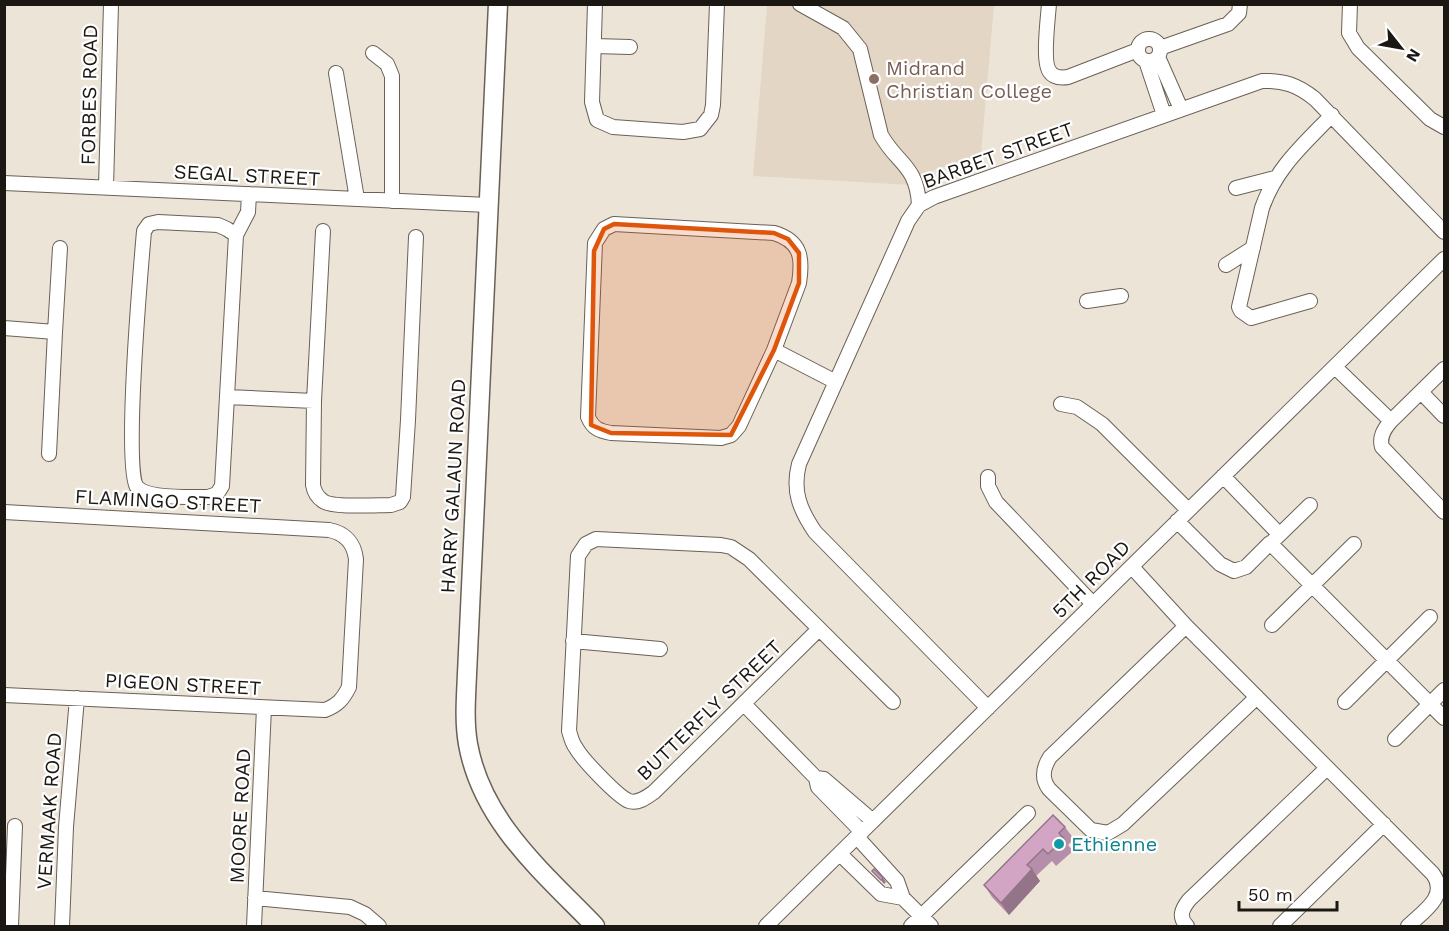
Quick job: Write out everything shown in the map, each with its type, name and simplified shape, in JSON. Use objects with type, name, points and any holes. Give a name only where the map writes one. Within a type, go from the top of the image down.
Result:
[{"type":"main road","name":"HARRY GALAUN ROAD","points":[[498,4],[465,699],[468,744],[487,800],[502,826],[523,852],[595,927]]},
{"type":"street","name":"FORBES ROAD","points":[[106,187],[111,4]]},
{"type":"street","points":[[595,4],[592,102],[597,120],[613,128],[682,132],[700,129],[711,115],[717,4]]},
{"type":"street","points":[[800,4],[843,28],[860,49],[881,135],[911,172],[919,194],[919,205]]},
{"type":"street","points":[[1049,4],[1047,66],[1053,75],[1062,78],[1151,54],[1228,24],[1239,13],[1240,4]]},
{"type":"street","points":[[1350,4],[1349,33],[1358,48],[1430,119],[1444,127]]},
{"type":"street","points":[[594,46],[630,47]]},
{"type":"street","points":[[373,53],[387,64],[392,76],[392,201]]},
{"type":"street","points":[[1151,54],[1181,109]]},
{"type":"street","points":[[1151,54],[1164,115]]},
{"type":"street","points":[[336,73],[357,199]]},
{"type":"street","name":"BARBET STREET","points":[[988,708],[815,532],[800,508],[796,486],[799,464],[908,221],[919,205],[934,197],[1181,109],[1262,81],[1271,81],[1298,87],[1315,99],[1444,232]]},
{"type":"street","points":[[1310,301],[1251,318],[1240,311],[1239,301],[1262,208],[1275,178],[1290,158],[1332,115]]},
{"type":"street","points":[[1236,188],[1275,178]]},
{"type":"street","name":"SEGAL STREET","points":[[4,183],[488,205]]},
{"type":"street","points":[[236,235],[224,226],[158,222],[149,224],[144,231],[134,374],[132,470],[133,480],[139,489],[147,494],[208,497],[217,494],[222,486],[236,235],[248,212],[249,194]]},
{"type":"street","points":[[614,224],[774,232],[788,239],[799,253],[801,273],[774,350],[739,426],[731,435],[710,438],[612,433],[596,429],[591,425],[588,417],[594,251],[598,235],[614,224]]},
{"type":"street","points":[[323,231],[314,401],[313,484],[322,501],[332,504],[392,506],[400,502],[404,491],[416,237]]},
{"type":"street","points":[[49,454],[60,248]]},
{"type":"street","points":[[1227,265],[1253,248]]},
{"type":"street","name":"5TH ROAD","points":[[766,927],[1444,259]]},
{"type":"street","points":[[1087,301],[1121,296]]},
{"type":"street","points":[[4,327],[56,332]]},
{"type":"street","points":[[774,350],[836,382]]},
{"type":"street","points":[[1335,367],[1391,421]]},
{"type":"street","points":[[1444,369],[1391,421],[1381,436],[1382,447],[1444,512]]},
{"type":"street","points":[[1421,392],[1444,416]]},
{"type":"street","points":[[228,397],[314,401]]},
{"type":"street","points":[[1061,404],[1077,407],[1102,424],[1188,510]]},
{"type":"street","points":[[1223,476],[1312,585],[1444,718]]},
{"type":"street","points":[[988,477],[988,486],[996,502],[1094,604]]},
{"type":"street","points":[[1177,521],[1220,564],[1233,571],[1246,567],[1310,505]]},
{"type":"street","name":"FLAMINGO STREET","points":[[4,512],[339,532],[352,544],[356,559],[350,687]]},
{"type":"street","name":"BUTTERFLY STREET","points":[[819,629],[654,792],[641,801],[629,801],[615,791],[581,756],[572,740],[570,731],[578,556],[586,544],[596,539],[731,547],[749,559],[893,702]]},
{"type":"street","points":[[1272,625],[1354,544]]},
{"type":"street","points":[[1132,567],[1186,626],[1433,874],[1439,884],[1438,896],[1408,927]]},
{"type":"street","points":[[1345,702],[1430,618]]},
{"type":"street","points":[[1186,626],[1050,757],[1043,773],[1044,783],[1049,789],[1091,830],[1108,833],[1123,824],[1257,698]]},
{"type":"street","points":[[573,641],[660,649]]},
{"type":"street","name":"PIGEON STREET","points":[[4,695],[325,710],[339,703],[350,687]]},
{"type":"street","points":[[1395,739],[1444,690]]},
{"type":"street","name":"VERMAAK ROAD","points":[[62,927],[66,827],[77,698]]},
{"type":"street","points":[[744,704],[816,778],[818,787],[897,881],[903,898],[921,923],[1028,813]]},
{"type":"street","name":"MOORE ROAD","points":[[254,927],[264,708]]},
{"type":"street","points":[[1187,927],[1182,920],[1182,911],[1189,900],[1327,768]]},
{"type":"street","points":[[816,778],[824,779],[873,821]]},
{"type":"street","points":[[1280,927],[1384,824]]},
{"type":"street","points":[[11,927],[15,826]]},
{"type":"street","points":[[840,854],[881,894],[903,898]]},
{"type":"street","points":[[255,898],[350,907],[365,914],[379,927]]},
{"type":"highlighted area","points":[[614,224],[774,233],[788,239],[799,253],[799,283],[774,350],[731,435],[611,433],[591,425],[594,251],[604,229]]},
{"type":"shaded area","name":"Midrand Christian College","points":[[767,5],[994,5],[981,154],[914,177],[910,185],[753,176]]},
{"type":"building","points":[[1053,815],[1065,827],[1059,833],[1064,839],[1048,854],[1043,849],[1027,865],[1032,869],[1001,903],[984,885]]},
{"type":"building","points":[[874,869],[883,878],[881,880],[872,871]]},
{"type":"place","name":"Midrand Christian College","points":[[874,79]]},
{"type":"place","name":"Ethienne","points":[[1059,844]]}]
